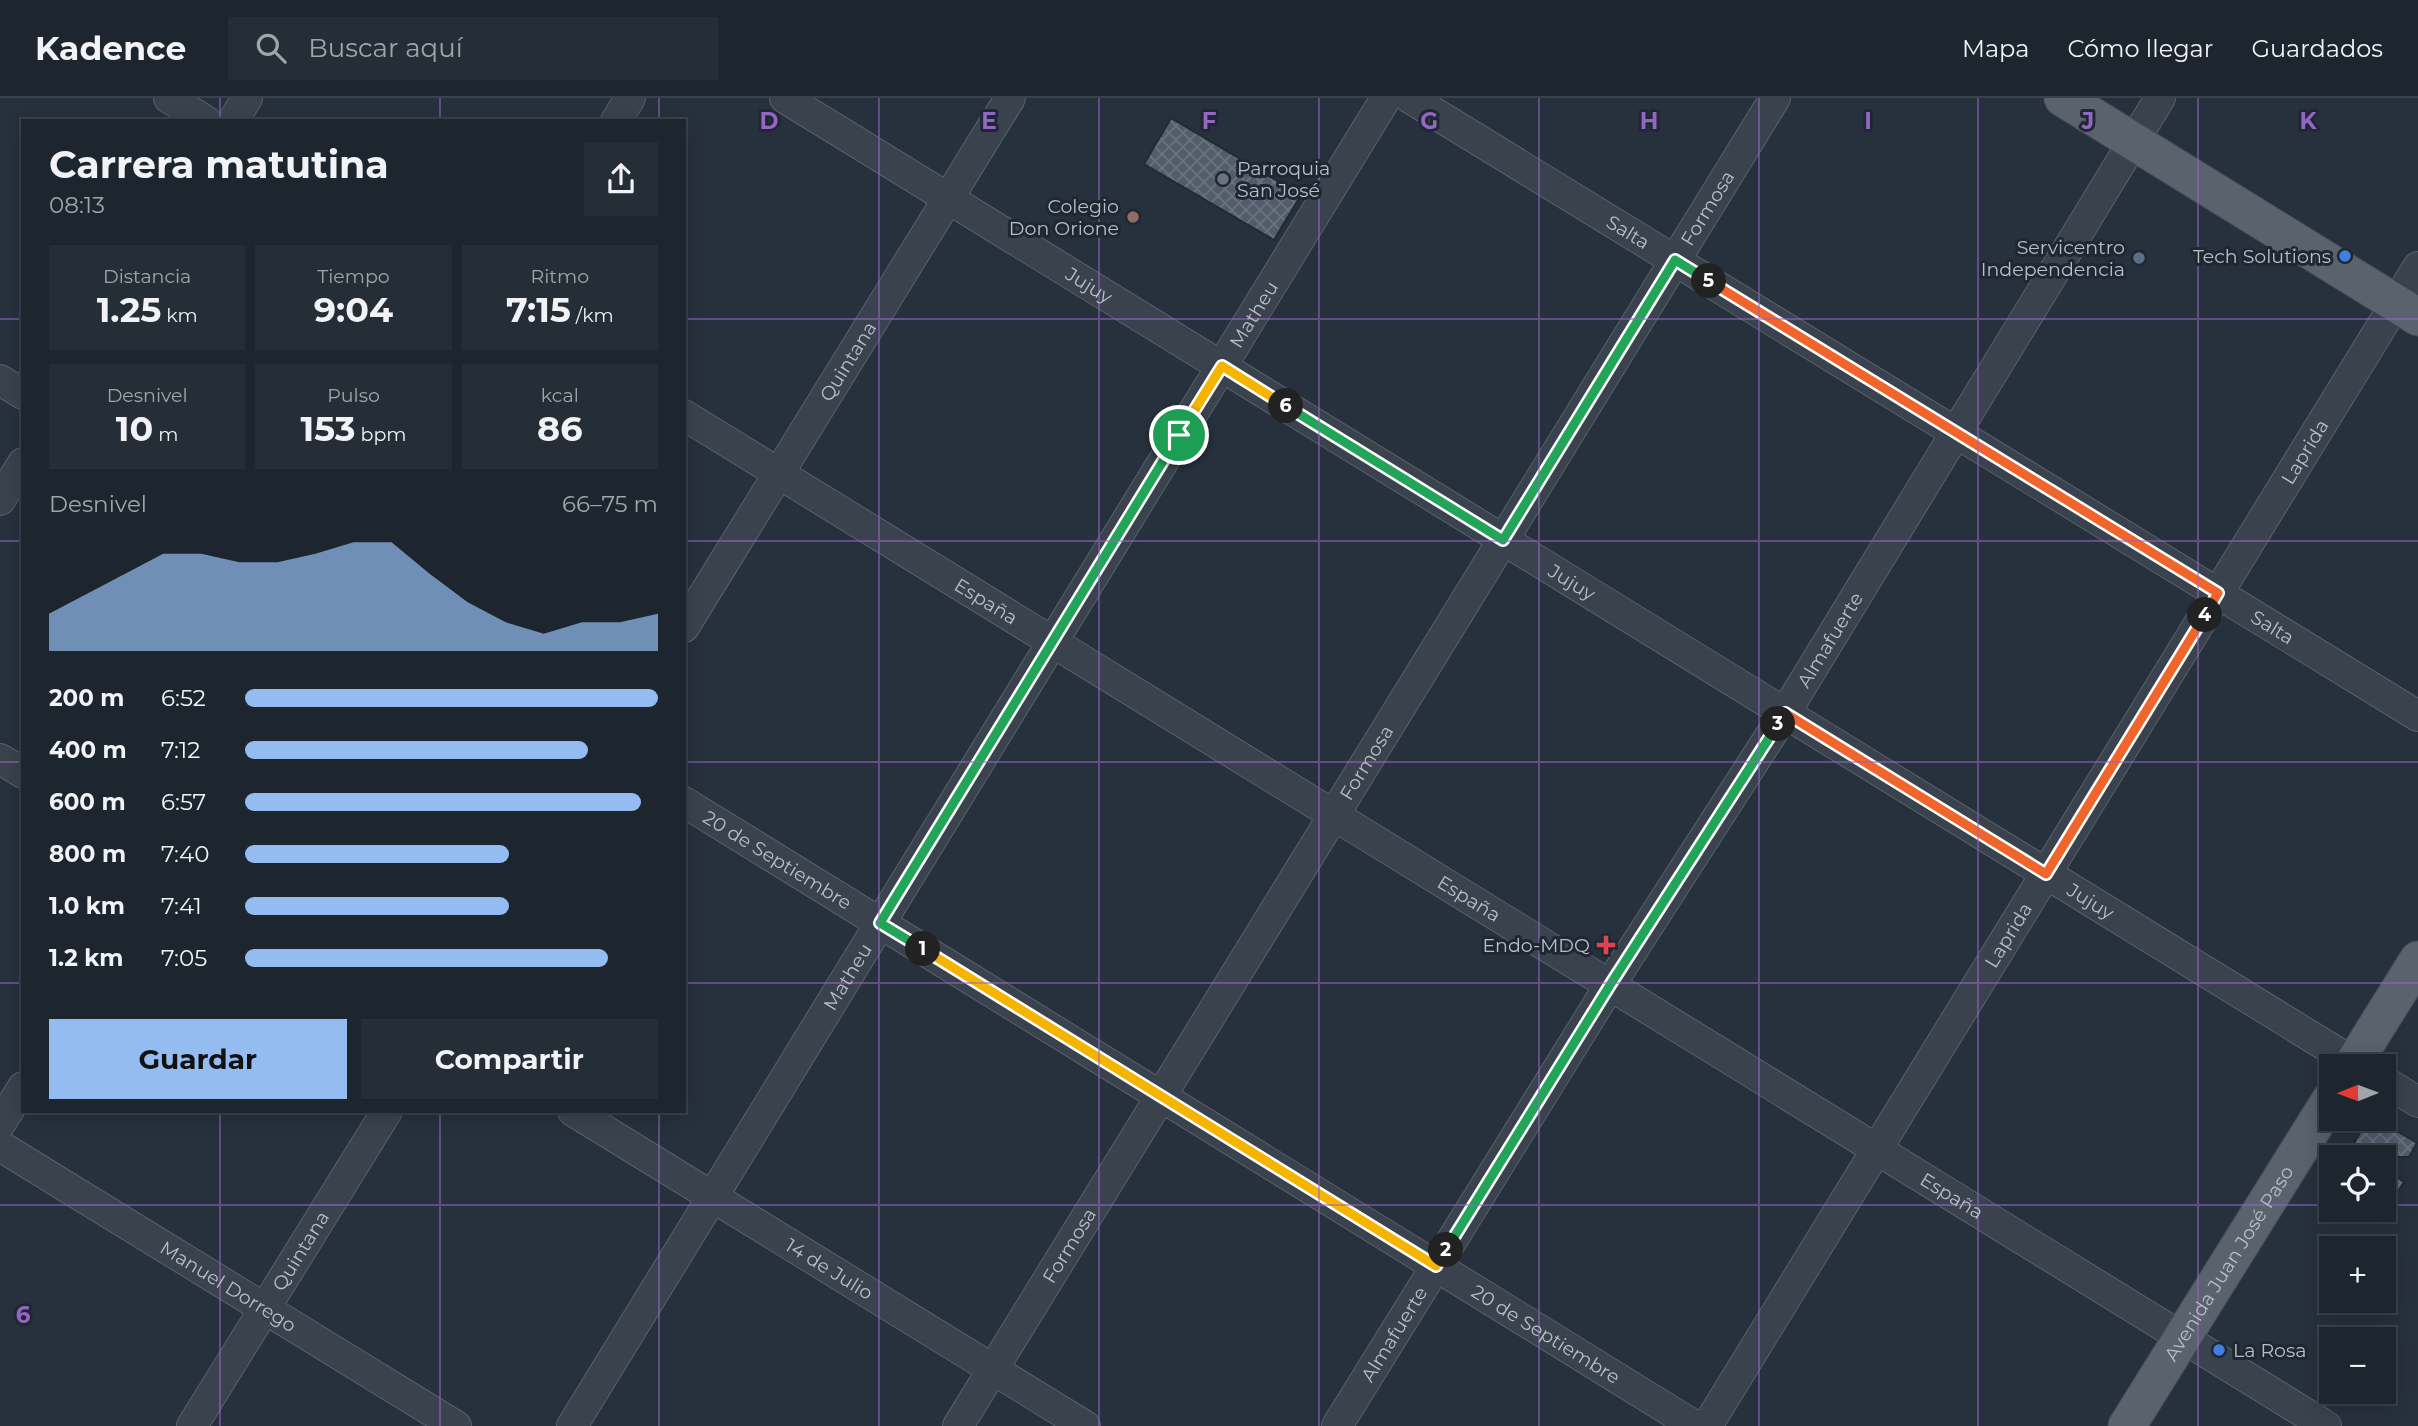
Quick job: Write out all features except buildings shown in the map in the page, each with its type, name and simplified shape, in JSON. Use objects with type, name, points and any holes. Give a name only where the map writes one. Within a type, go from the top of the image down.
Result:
[{"type":"main road","points":[[2063,98],[2407,310]]},
{"type":"main road","points":[[2370,1054],[2418,960]]},
{"type":"main road","name":"Avenida Juan José Paso","points":[[2127,1426],[2319,1118]]},
{"type":"street","points":[[169,98],[203,119]]},
{"type":"street","points":[[234,119],[247,98]]},
{"type":"street","points":[[617,119],[630,98]]},
{"type":"street","name":"Jujuy","points":[[785,98],[2338,1054]]},
{"type":"street","name":"Quintana","points":[[686,624],[1010,98]]},
{"type":"street","name":"Matheu","points":[[572,1426],[1386,98]]},
{"type":"street","name":"Salta","points":[[1410,98],[2418,716]]},
{"type":"street","name":"Formosa","points":[[958,1426],[1774,98]]},
{"type":"street","name":"Almafuerte","points":[[1337,1426],[1610,985],[1785,713],[2160,98]]},
{"type":"street","name":"Laprida","points":[[1707,1426],[2218,593],[2407,310],[2418,267]]},
{"type":"street","points":[[0,380],[21,393]]},
{"type":"street","name":"España","points":[[686,416],[2326,1426]]},
{"type":"street","points":[[0,500],[21,466]]},
{"type":"street","points":[[0,759],[21,772]]},
{"type":"street","name":"20 de Septiembre","points":[[686,803],[1695,1426]]},
{"type":"street","name":"Jujuy","points":[[2396,1089],[2418,1102]]},
{"type":"street","points":[[0,1124],[21,1090]]},
{"type":"street","name":"Quintana","points":[[192,1426],[386,1113]]},
{"type":"street","name":"14 de Julio","points":[[576,1113],[1085,1426]]},
{"type":"street","name":"Manuel Dorrego","points":[[0,1146],[456,1426]]},
{"type":"place","name":"Parroquia San José","points":[[1223,179]]},
{"type":"place","name":"Colegio Don Orione","points":[[1133,217]]},
{"type":"place","name":"Tech Solutions","points":[[2345,256]]},
{"type":"place","name":"Servicentro Independencia","points":[[2139,258]]},
{"type":"place","name":"Endo-MDQ","points":[[1606,945]]},
{"type":"place","name":"La Rosa","points":[[2219,1350]]},
{"type":"route","points":[[1675,260],[2218,593],[2046,874],[1785,713],[1610,985],[1436,1266],[880,923],[1179,435],[1222,366],[1503,540],[1675,260]]}]
